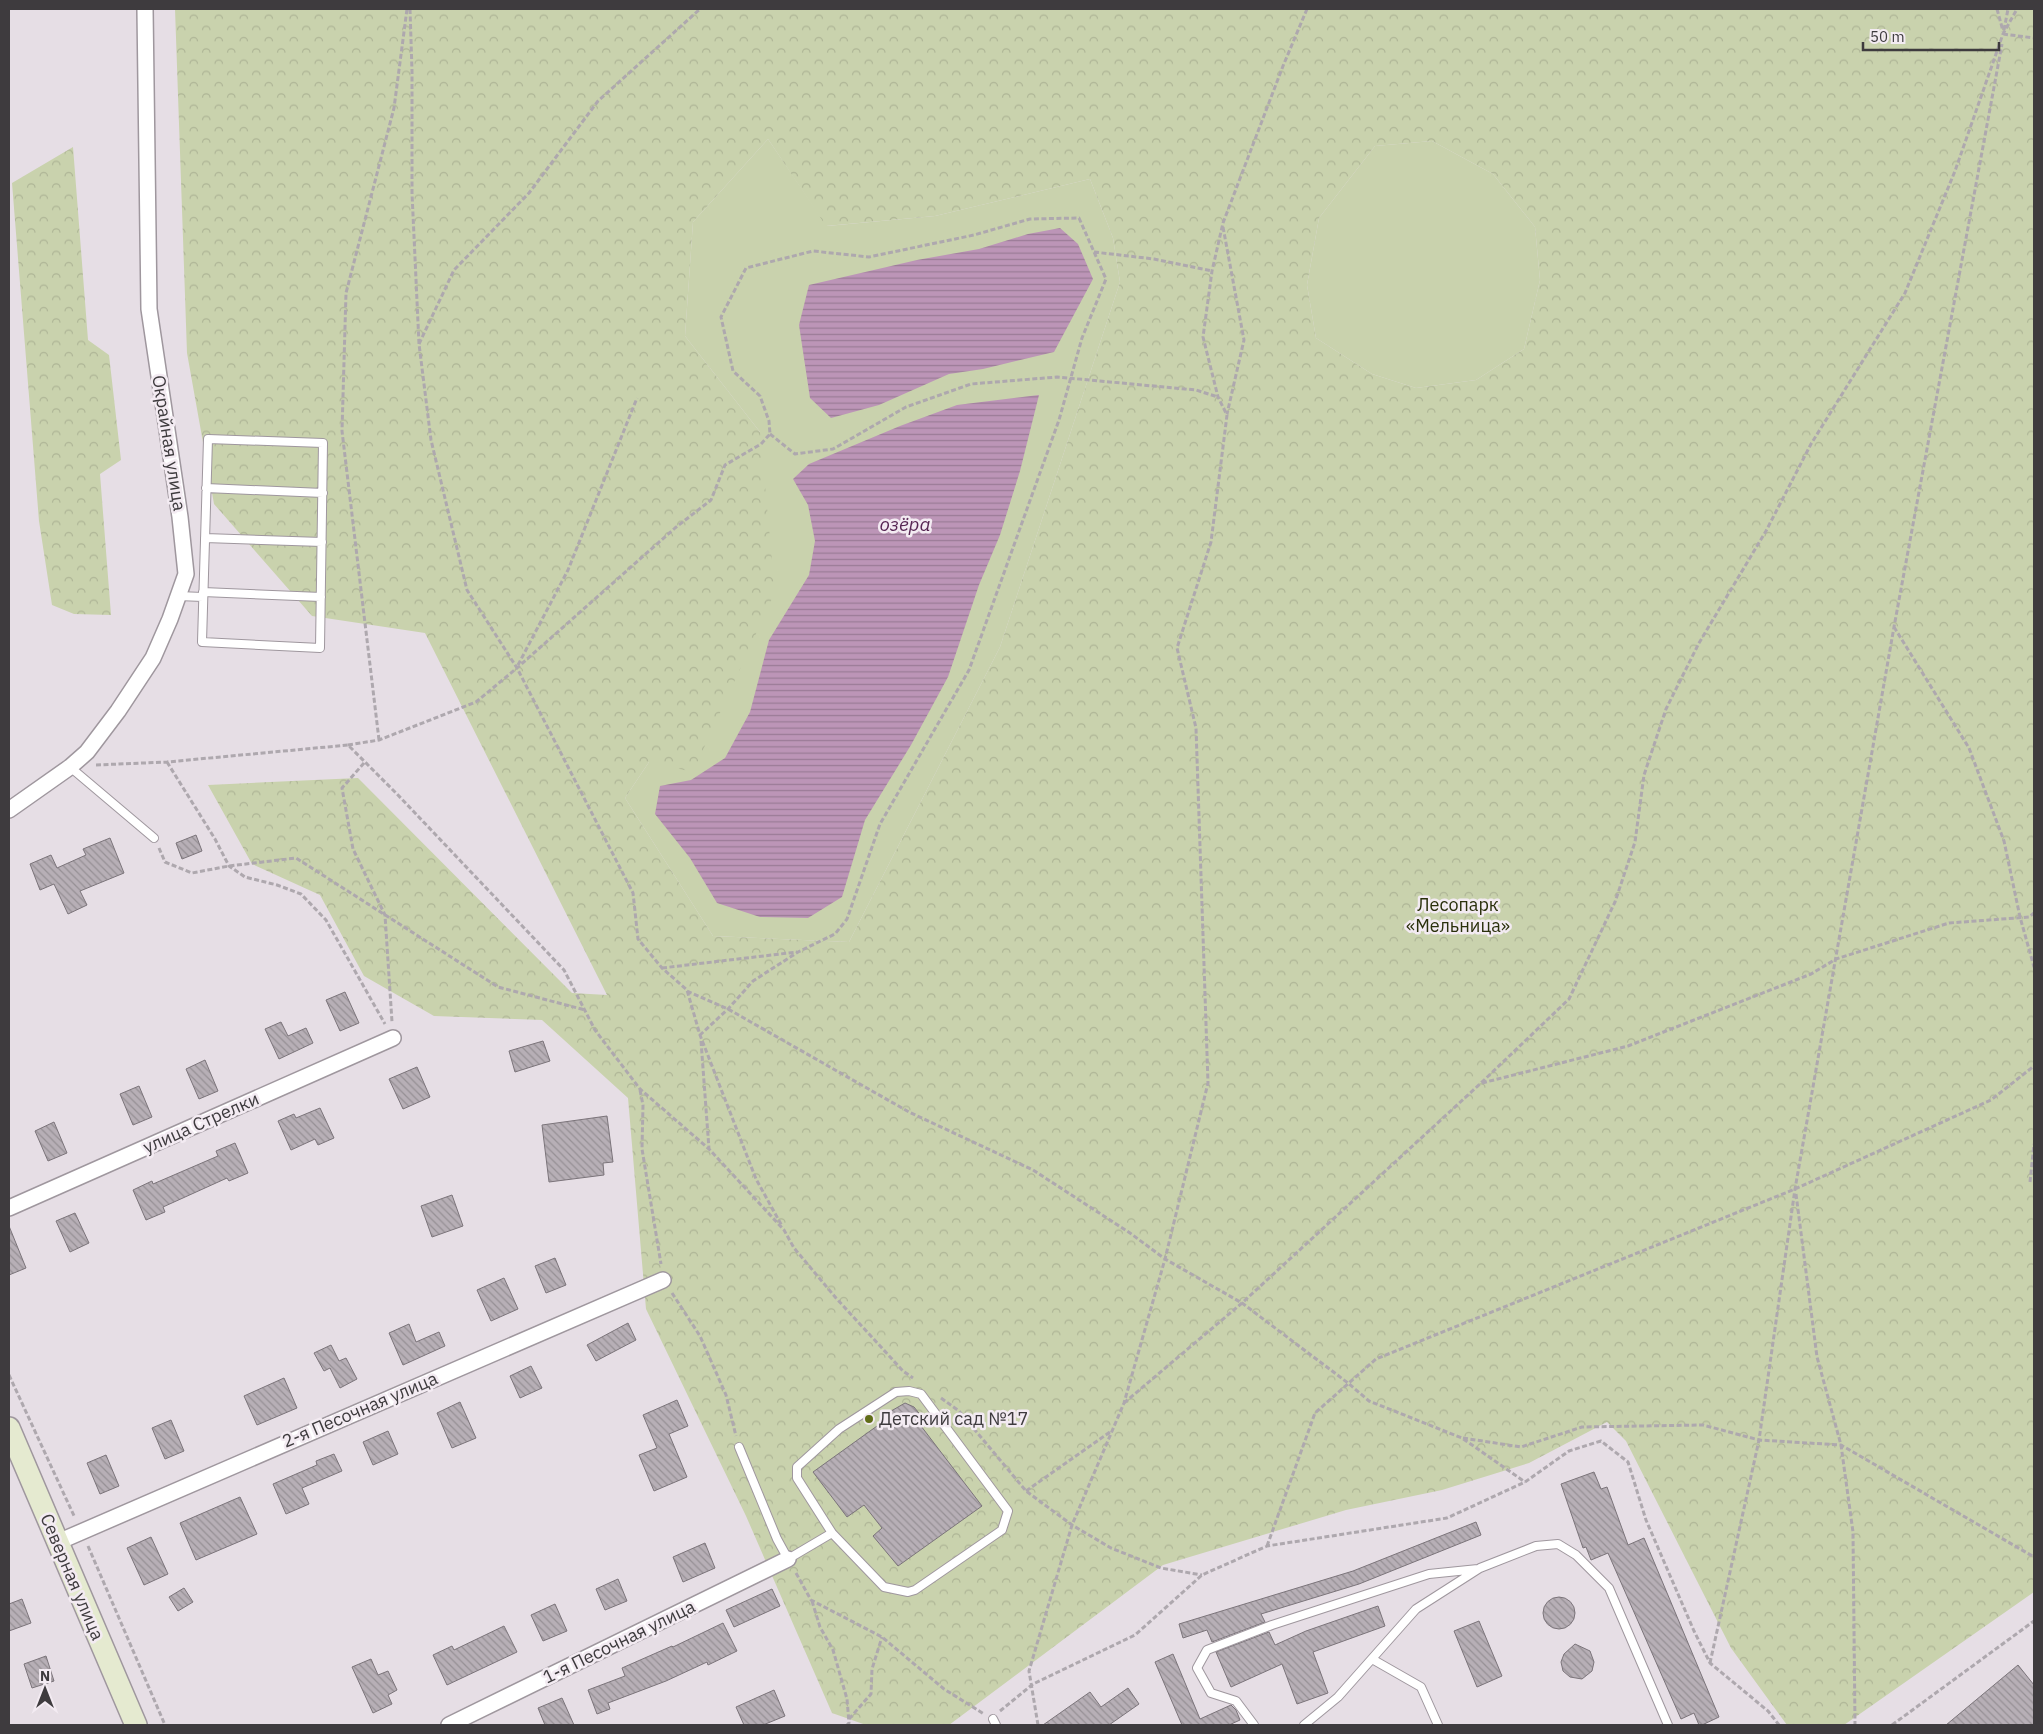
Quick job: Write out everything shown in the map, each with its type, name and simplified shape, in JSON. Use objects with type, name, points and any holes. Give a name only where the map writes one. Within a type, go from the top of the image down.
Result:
[{"type":"main road","name":"Северная улица","points":[[9,1428],[136,1725]]},
{"type":"street","name":"Окрайная улица","points":[[9,810],[87,752],[118,711],[153,658],[186,574],[180,517],[150,309],[144,9]]},
{"type":"street","name":"улица Стрелки","points":[[9,1208],[393,1038]]},
{"type":"street","name":"2-я Песочная улица","points":[[58,1542],[663,1280]]},
{"type":"street","name":"1-я Песочная улица","points":[[449,1725],[788,1559]]},
{"type":"lane","points":[[208,439],[323,443],[320,648],[202,642],[206,488],[208,439]]},
{"type":"lane","points":[[206,488],[322,492]]},
{"type":"lane","points":[[205,538],[322,542]]},
{"type":"lane","points":[[178,596],[321,597]]},
{"type":"lane","points":[[70,766],[154,838]]},
{"type":"lane","points":[[910,1391],[921,1394],[1008,1511],[1002,1530],[916,1590],[908,1592],[884,1587],[832,1533],[797,1478],[797,1467],[838,1429],[896,1392],[910,1391]]},
{"type":"lane","points":[[739,1447],[777,1539],[788,1559],[832,1533]]},
{"type":"lane","points":[[1304,1725],[1338,1697],[1416,1609],[1480,1568],[1536,1546],[1558,1544],[1576,1555],[1609,1588],[1668,1725]]},
{"type":"lane","points":[[1254,1725],[1236,1701],[1211,1693],[1197,1668],[1207,1650],[1272,1625],[1429,1574],[1480,1568]]},
{"type":"lane","points":[[1372,1658],[1421,1688],[1438,1725]]},
{"type":"path","points":[[408,9],[412,71],[412,193],[418,344],[431,440],[467,590],[517,668],[633,893],[638,939],[662,968],[687,990],[728,1010],[909,1112],[1033,1170],[1130,1233],[1165,1259],[1242,1303],[1369,1401],[1462,1438],[1521,1447],[1582,1427],[1703,1425],[1759,1440],[1841,1445],[2034,1557]]},
{"type":"path","points":[[379,740],[342,431],[346,293],[394,108],[408,9]]},
{"type":"path","points":[[418,344],[454,270],[529,193],[598,101],[700,9]]},
{"type":"path","points":[[1227,415],[1218,397],[1203,337],[1212,271],[1223,223],[1279,75],[1307,9]]},
{"type":"path","points":[[1997,9],[2003,34]]},
{"type":"path","points":[[1710,1663],[1759,1440],[1796,1189],[1836,959],[1894,627],[2008,9]]},
{"type":"path","points":[[1124,1403],[1242,1303],[1481,1083],[1569,998],[1615,902],[1635,842],[1644,775],[1666,709],[1699,643],[1766,531],[1811,444],[1905,293],[1955,171],[2003,34],[2017,9]]},
{"type":"path","points":[[2003,34],[2034,38]]},
{"type":"path","points":[[70,766],[167,762],[348,745],[379,740],[476,702],[675,528],[710,500],[725,465],[761,444],[770,434],[770,421],[760,396],[733,371],[721,317],[746,268],[813,251],[869,257],[974,235],[1030,219],[1079,218],[1106,279],[1082,338],[1059,420],[969,670],[880,824],[847,919],[835,934],[798,952],[753,981],[728,1010],[700,1035]]},
{"type":"path","points":[[1038,1725],[1030,1671],[1072,1525],[1124,1403],[1165,1259],[1208,1083],[1196,728],[1177,648],[1211,542],[1227,415],[1244,340],[1223,223]]},
{"type":"path","points":[[1094,252],[1154,259],[1212,271]]},
{"type":"path","points":[[770,434],[795,454],[833,449],[906,407],[971,384],[1056,378],[1196,390],[1218,397]]},
{"type":"path","points":[[517,668],[568,570],[637,398]]},
{"type":"path","points":[[1894,627],[1969,748],[2004,841],[2020,917],[2034,967]]},
{"type":"path","points":[[348,745],[564,970],[595,1030],[640,1089],[709,1149],[784,1230]]},
{"type":"path","points":[[167,762],[215,839],[229,866],[245,877],[277,885],[301,894],[326,920],[393,1038]]},
{"type":"path","points":[[364,763],[342,788],[353,849],[385,915],[393,1038]]},
{"type":"path","points":[[154,838],[165,862],[192,873],[229,866],[296,858],[498,987],[585,1010]]},
{"type":"path","points":[[1481,1083],[1628,1046],[1811,974],[1836,959],[1949,923],[2029,917],[2034,913]]},
{"type":"path","points":[[662,968],[798,952]]},
{"type":"path","points":[[687,990],[700,1035],[756,1179],[794,1248],[836,1298],[903,1371],[919,1382]]},
{"type":"path","points":[[700,1035],[709,1149]]},
{"type":"path","points":[[1268,1546],[1315,1414],[1376,1359],[1796,1189],[1991,1100],[2034,1066]]},
{"type":"path","points":[[640,1089],[643,1105],[642,1149],[663,1280],[700,1336],[726,1395],[739,1447]]},
{"type":"path","points":[[2030,1182],[2034,1144]]},
{"type":"path","points":[[1796,1189],[1817,1356],[1841,1445],[1852,1532],[1854,1725]]},
{"type":"path","points":[[9,1376],[81,1531],[165,1725]]},
{"type":"path","points":[[935,1394],[959,1411],[1026,1491],[1072,1525],[1111,1548],[1160,1568],[1202,1575]]},
{"type":"path","points":[[1026,1491],[1111,1432]]},
{"type":"path","points":[[1462,1438],[1525,1482]]},
{"type":"path","points":[[788,1559],[812,1600],[820,1627],[833,1650],[848,1699],[849,1723],[846,1725]]},
{"type":"path","points":[[812,1600],[882,1637],[944,1689],[994,1722]]},
{"type":"path","points":[[1892,1725],[2034,1621]]},
{"type":"path","points":[[849,1719],[871,1694],[872,1670],[882,1637]]},
{"type":"green space","name":"Лесопарк «Мельница»","points":[[175,9],[2034,9],[2034,1592],[1844,1725],[1787,1725],[1731,1648],[1626,1441],[1607,1422],[1529,1463],[1442,1490],[1346,1510],[1163,1565],[949,1725],[866,1725],[832,1713],[746,1516],[646,1309],[628,1098],[542,1020],[434,1016],[364,976],[320,895],[252,864],[208,785],[358,778],[572,993],[607,995],[425,633],[312,616],[214,504],[187,353]],"holes":[[[768,139],[826,226],[935,216],[1090,179],[1113,238],[1120,282],[1000,647],[849,942],[713,936],[625,798],[649,762],[693,772],[775,592],[760,432],[685,336],[693,222]],[[1432,141],[1493,174],[1535,227],[1540,280],[1524,349],[1476,380],[1416,388],[1372,374],[1316,338],[1307,285],[1319,218],[1375,146]]]},
{"type":"green space","points":[[768,139],[827,226],[935,216],[1090,179],[1113,238],[1120,282],[1000,647],[849,942],[713,936],[625,798],[649,762],[760,432],[685,336],[693,222]]},
{"type":"green space","points":[[1432,141],[1493,174],[1535,227],[1540,280],[1524,349],[1476,380],[1416,388],[1372,374],[1316,338],[1307,285],[1319,218],[1375,146]]},
{"type":"green space","points":[[73,147],[88,340],[109,355],[121,460],[100,474],[111,615],[74,614],[52,605],[39,521],[12,183]]},
{"type":"water","points":[[1060,228],[1078,244],[1093,279],[1054,352],[983,369],[949,374],[879,405],[831,418],[810,398],[799,325],[809,285],[917,260],[979,249],[1028,234]]},
{"type":"water","name":"озёра","points":[[1039,395],[1020,471],[1000,535],[979,585],[948,677],[911,745],[865,820],[842,897],[808,918],[760,917],[717,903],[690,858],[655,814],[660,786],[691,780],[725,758],[750,712],[769,640],[809,575],[815,541],[808,505],[793,479],[809,464],[900,426],[957,405]]},
{"type":"building","points":[[196,835],[202,851],[182,859],[176,843]]},
{"type":"building","points":[[110,838],[124,873],[80,891],[87,905],[68,914],[54,884],[40,890],[30,864],[51,855],[57,868],[86,855],[83,849]]},
{"type":"building","points":[[345,992],[359,1023],[340,1031],[326,1000]]},
{"type":"building","points":[[281,1022],[288,1036],[306,1028],[313,1043],[279,1059],[265,1029]]},
{"type":"building","points":[[543,1041],[550,1061],[515,1072],[509,1051]]},
{"type":"building","points":[[205,1060],[218,1091],[199,1099],[186,1069]]},
{"type":"building","points":[[417,1067],[430,1097],[403,1109],[389,1079]]},
{"type":"building","points":[[139,1086],[152,1117],[133,1125],[120,1094]]},
{"type":"building","points":[[320,1108],[334,1138],[318,1145],[315,1139],[291,1150],[278,1121],[294,1114],[296,1118]]},
{"type":"building","points":[[607,1116],[613,1162],[603,1163],[604,1175],[549,1182],[542,1125]]},
{"type":"building","points":[[54,1122],[67,1153],[48,1161],[35,1131]]},
{"type":"building","points":[[235,1143],[248,1173],[229,1181],[227,1178],[163,1207],[165,1212],[146,1220],[133,1190],[152,1181],[153,1184],[218,1156],[216,1151]]},
{"type":"building","points":[[452,1195],[463,1226],[432,1237],[421,1206]]},
{"type":"building","points":[[75,1213],[89,1243],[70,1252],[56,1221]]},
{"type":"building","points":[[9,1226],[26,1268],[9,1275]]},
{"type":"building","points":[[555,1258],[566,1285],[546,1293],[535,1266]]},
{"type":"building","points":[[504,1278],[518,1309],[491,1321],[477,1290]]},
{"type":"building","points":[[628,1323],[636,1340],[596,1361],[587,1345]]},
{"type":"building","points":[[409,1324],[416,1342],[439,1332],[445,1346],[403,1365],[389,1333]]},
{"type":"building","points":[[331,1345],[339,1361],[346,1358],[357,1379],[340,1388],[330,1368],[324,1371],[314,1353]]},
{"type":"building","points":[[531,1366],[542,1388],[520,1398],[510,1376]]},
{"type":"building","points":[[284,1378],[297,1408],[257,1425],[244,1396]]},
{"type":"building","points":[[677,1400],[688,1426],[669,1434],[687,1477],[654,1491],[639,1455],[657,1448],[643,1415]]},
{"type":"building","points":[[460,1402],[476,1438],[452,1448],[437,1413]]},
{"type":"building","points":[[905,1403],[914,1407],[922,1417],[921,1426],[982,1506],[898,1566],[873,1536],[882,1528],[864,1505],[847,1517],[813,1472],[884,1421],[886,1414]]},
{"type":"building","points":[[171,1420],[184,1451],[165,1459],[152,1428]]},
{"type":"building","points":[[388,1431],[398,1454],[373,1465],[363,1442]]},
{"type":"building","points":[[334,1454],[342,1471],[302,1488],[309,1504],[286,1514],[273,1484],[317,1465],[316,1461]]},
{"type":"building","points":[[106,1455],[119,1486],[100,1494],[87,1463]]},
{"type":"building","points":[[1594,1472],[1601,1489],[1607,1487],[1628,1545],[1644,1538],[1719,1717],[1702,1725],[1699,1725],[1694,1713],[1681,1719],[1608,1553],[1591,1560],[1586,1547],[1583,1548],[1561,1484]]},
{"type":"building","points":[[240,1497],[257,1534],[196,1560],[180,1523]]},
{"type":"building","points":[[1476,1522],[1481,1535],[1359,1584],[1261,1614],[1265,1622],[1212,1642],[1207,1630],[1183,1638],[1179,1624],[1353,1571]]},
{"type":"building","points":[[151,1537],[168,1574],[144,1585],[127,1548]]},
{"type":"building","points":[[705,1543],[715,1568],[683,1582],[673,1557]]},
{"type":"building","points":[[618,1579],[627,1601],[605,1610],[596,1589]]},
{"type":"building","points":[[184,1588],[193,1602],[178,1611],[169,1597]]},
{"type":"building","points":[[772,1589],[780,1606],[734,1627],[726,1610]]},
{"type":"building","points":[[1559,1597],[1565,1598],[1570,1602],[1574,1607],[1574,1619],[1570,1624],[1565,1628],[1559,1629],[1553,1628],[1548,1624],[1544,1619],[1543,1613],[1544,1607],[1548,1602],[1553,1598]]},
{"type":"building","points":[[22,1599],[31,1623],[9,1631],[9,1604]]},
{"type":"building","points":[[555,1604],[567,1631],[543,1641],[531,1615]]},
{"type":"building","points":[[1378,1606],[1385,1626],[1313,1652],[1328,1693],[1297,1704],[1282,1664],[1231,1687],[1216,1652],[1269,1632],[1275,1645],[1306,1631]]},
{"type":"building","points":[[1479,1621],[1502,1676],[1477,1687],[1454,1631]]},
{"type":"building","points":[[723,1623],[737,1651],[708,1665],[707,1662],[666,1681],[608,1703],[610,1709],[597,1714],[588,1690],[625,1676],[622,1668],[673,1647]]},
{"type":"building","points":[[504,1626],[517,1652],[447,1685],[433,1655],[452,1646],[454,1650]]},
{"type":"building","points":[[1575,1644],[1590,1651],[1594,1662],[1592,1671],[1582,1679],[1570,1677],[1563,1671],[1561,1662],[1564,1654]]},
{"type":"building","points":[[1173,1654],[1200,1719],[1231,1705],[1236,1710],[1240,1720],[1229,1725],[1182,1725],[1155,1662]]},
{"type":"building","points":[[46,1656],[54,1681],[32,1688],[24,1664]]},
{"type":"building","points":[[371,1659],[378,1675],[388,1671],[397,1690],[388,1695],[392,1704],[373,1713],[352,1667]]},
{"type":"building","points":[[2018,1665],[2034,1685],[2034,1725],[1946,1725]]},
{"type":"building","points":[[1128,1688],[1139,1704],[1109,1725],[1043,1725],[1090,1692],[1101,1707]]},
{"type":"building","points":[[774,1690],[785,1716],[763,1725],[744,1725],[736,1707]]},
{"type":"building","points":[[562,1698],[574,1725],[545,1725],[538,1708]]},
{"type":"place","name":"Детский сад №17","points":[[869,1419]]}]
